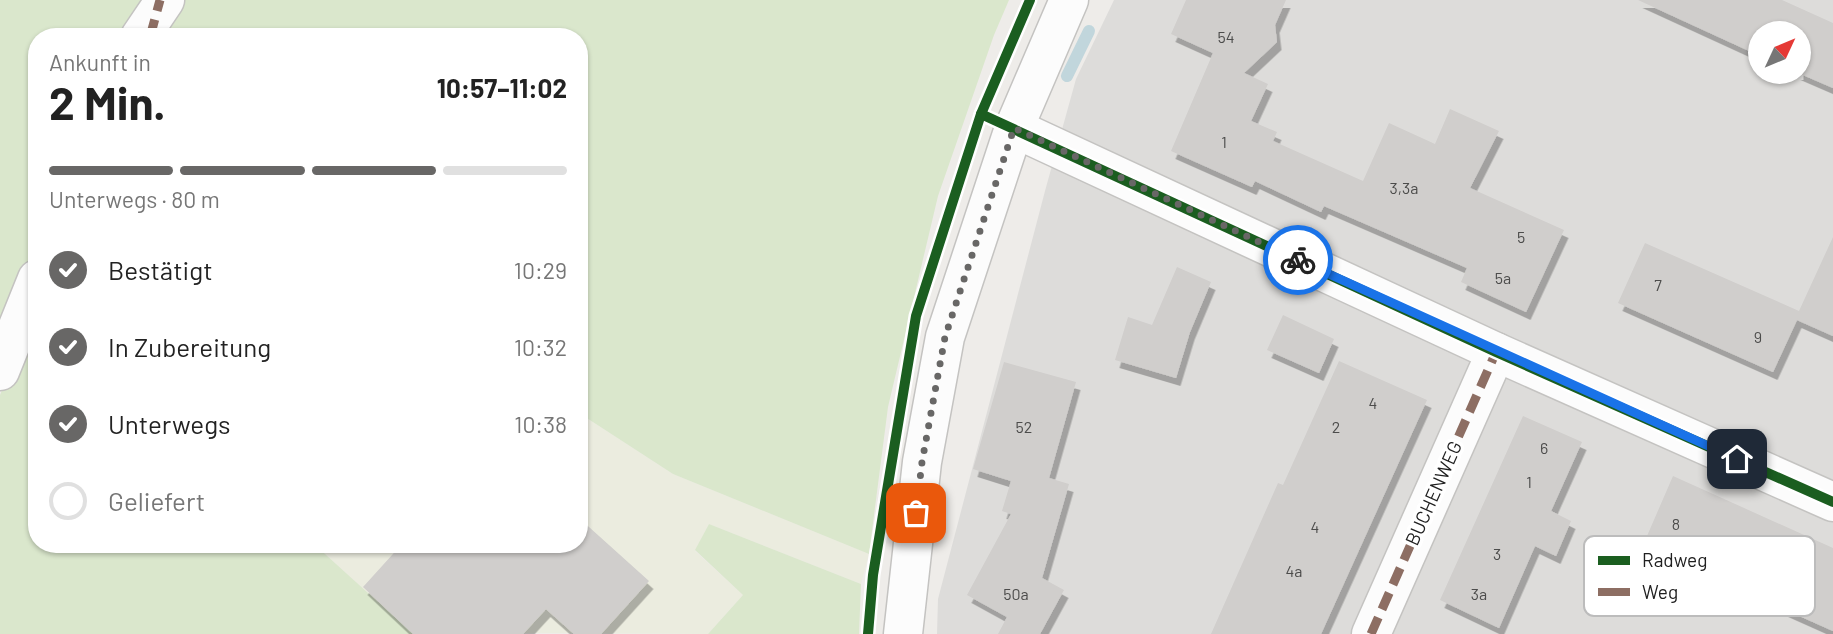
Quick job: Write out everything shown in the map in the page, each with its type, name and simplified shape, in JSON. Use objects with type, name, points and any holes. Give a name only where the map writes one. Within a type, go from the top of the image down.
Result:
[{"type":"street","points":[[146,28],[165,0]]},
{"type":"street","points":[[903,634],[922,462],[945,337],[1014,128],[1069,0]]},
{"type":"street","points":[[1014,128],[1496,352],[1833,502]]},
{"type":"street","points":[[0,371],[28,301]]},
{"type":"street","name":"BUCHENWEG","points":[[1371,634],[1496,352]]},
{"type":"shaded area","points":[[1114,0],[1833,0],[1833,634],[937,634],[938,599],[1076,79]]},
{"type":"shaded area","points":[[588,419],[673,474],[869,554],[861,584],[709,524],[695,551],[743,595],[708,634],[411,632],[324,553],[588,553]]},
{"type":"green space","points":[[0,0],[150,0],[131,28],[28,28],[28,277],[0,344]]},
{"type":"green space","points":[[176,0],[1009,0],[994,35],[938,196],[888,407],[869,554],[673,474],[588,419],[588,28],[157,28]]},
{"type":"green space","points":[[28,328],[28,553],[324,553],[410,631],[473,634],[0,634],[0,395]]},
{"type":"green space","points":[[709,524],[861,584],[859,634],[708,634],[743,595],[695,550]]},
{"type":"building","points":[[1186,0],[1286,0],[1275,25],[1277,42],[1244,73],[1268,84],[1251,121],[1277,132],[1273,141],[1363,181],[1389,123],[1435,144],[1450,109],[1499,131],[1470,188],[1564,230],[1526,312],[1461,282],[1467,268],[1324,206],[1321,212],[1255,181],[1252,187],[1171,151],[1213,53],[1171,34]]},
{"type":"building","points":[[1638,0],[1782,0],[1833,23],[1833,88],[1811,78],[1811,21],[1748,21],[1748,50]]},
{"type":"building","points":[[1833,237],[1833,336],[1797,320],[1773,372],[1618,303],[1645,243],[1799,311]]},
{"type":"building","points":[[1177,267],[1211,282],[1190,332],[1176,378],[1115,360],[1128,317],[1152,325]]},
{"type":"building","points":[[1283,315],[1334,339],[1319,373],[1267,350]]},
{"type":"building","points":[[1339,361],[1427,400],[1321,634],[1211,634],[1278,483],[1283,485]]},
{"type":"building","points":[[1004,362],[1076,382],[1049,478],[1069,484],[1042,578],[1064,590],[1040,634],[998,634],[1007,617],[967,595],[1011,514],[1002,511],[1011,481],[973,469]]},
{"type":"building","points":[[1523,416],[1582,442],[1551,511],[1571,521],[1556,556],[1535,546],[1499,628],[1440,600]]},
{"type":"building","points":[[1673,476],[1806,536],[1647,536]]},
{"type":"building","points":[[588,526],[649,581],[601,634],[574,634],[546,609],[523,634],[413,634],[363,587],[394,553],[588,553]]},
{"type":"building","points":[[1815,540],[1833,548],[1833,631],[1799,616],[1815,616]]},
{"type":"waterway","points":[[1067,76],[1089,31]]},
{"type":"marked path","points":[[152,28],[160,0]]},
{"type":"marked path","points":[[1371,634],[1496,352]]},
{"type":"cycle path","points":[[868,634],[873,575],[916,316],[981,114],[1030,0]]},
{"type":"cycle path","points":[[981,114],[1496,352],[1833,502]]},
{"type":"way so far","points":[[916,513],[922,462],[945,337],[1014,128],[1298,260]]},
{"type":"route","points":[[1298,260],[1737,459]]}]
